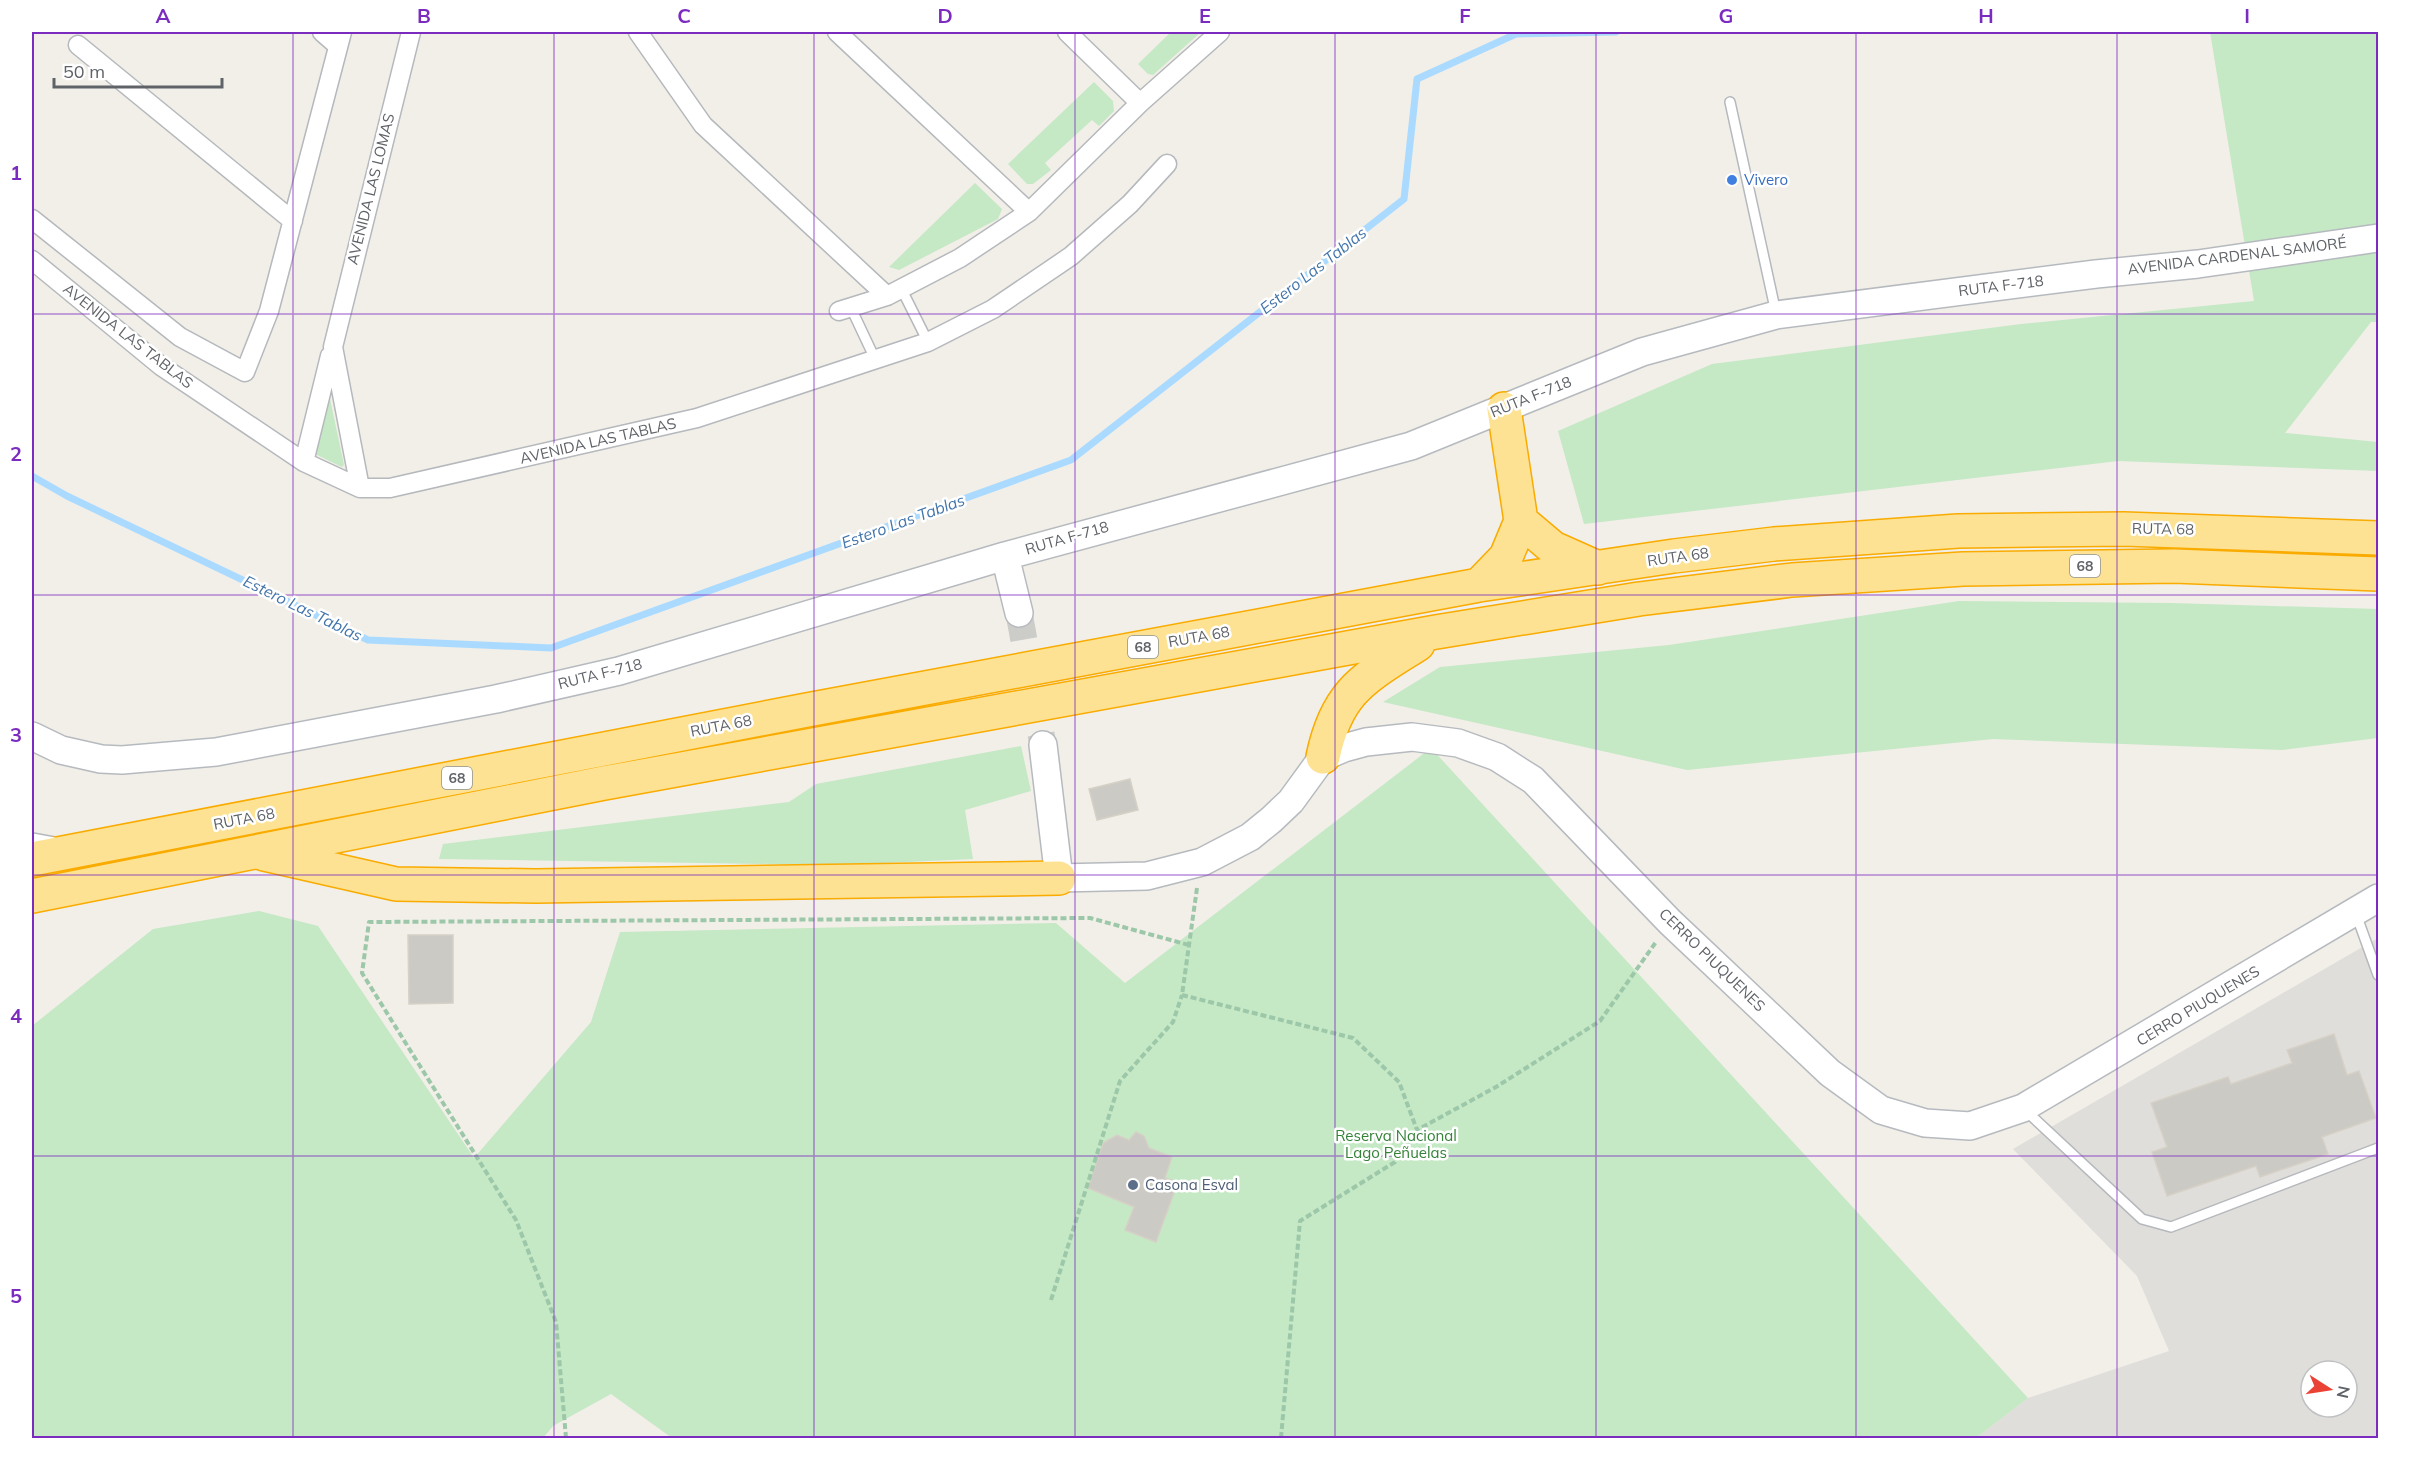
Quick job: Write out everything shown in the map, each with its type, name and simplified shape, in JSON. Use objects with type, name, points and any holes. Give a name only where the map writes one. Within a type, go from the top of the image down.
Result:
[{"type":"highway","points":[[1479,585],[1506,557],[1521,521],[1504,409]]},
{"type":"highway","points":[[1521,521],[1553,548],[1600,568]]},
{"type":"highway","name":"RUTA 68","points":[[32,859],[819,707],[1479,585],[1774,544],[1958,531],[2189,530],[2379,538]]},
{"type":"highway","name":"68","points":[[32,896],[250,851],[604,783],[1436,632],[1639,599],[1877,573],[2045,566],[2174,566],[2379,574]]},
{"type":"highway","points":[[1323,757],[1326,741],[1339,710],[1360,682],[1389,660],[1436,632]]},
{"type":"highway","points":[[250,851],[396,884],[536,886],[1059,878]]},
{"type":"street","points":[[32,219],[180,337],[245,372],[269,310],[340,39],[322,32]]},
{"type":"street","name":"AVENIDA LAS LOMAS","points":[[304,462],[411,32]]},
{"type":"street","points":[[638,32],[703,124],[894,292]]},
{"type":"street","points":[[837,32],[1029,212]]},
{"type":"street","points":[[1067,32],[1140,103]]},
{"type":"street","points":[[845,309],[894,292],[960,258],[1029,212],[1140,103],[1220,32]]},
{"type":"street","points":[[78,45],[293,221]]},
{"type":"street","name":"AVENIDA LAS TABLAS","points":[[32,260],[161,366],[304,462],[360,488],[390,489],[697,418],[928,342],[993,309],[1071,256],[1130,204],[1167,164]]},
{"type":"street","name":"AVENIDA CARDENAL SAMORÉ","points":[[2096,274],[2199,264],[2379,238]]},
{"type":"street","name":"RUTA F-718","points":[[32,736],[81,755],[122,760],[216,752],[496,699],[619,671],[1005,556],[1411,446],[1642,352],[1776,315],[2096,274]]},
{"type":"street","name":"AVENIDA LAS LOMAS","points":[[333,347],[360,488]]},
{"type":"street","points":[[1005,556],[1019,613]]},
{"type":"street","name":"CERRO PIUQUENES","points":[[1323,757],[1366,742],[1412,737],[1458,743],[1497,757],[1533,780],[1670,922],[1830,1073],[1881,1110],[1925,1123],[1970,1126],[2023,1108],[2379,898]]},
{"type":"street","points":[[1043,744],[1059,878],[1147,876],[1175,871],[1210,858],[1250,837],[1271,820],[1291,801],[1323,757]]},
{"type":"lane","points":[[1730,102],[1776,315]]},
{"type":"lane","points":[[894,292],[928,342]]},
{"type":"lane","points":[[845,309],[876,361]]},
{"type":"lane","points":[[32,838],[107,846]]},
{"type":"lane","points":[[32,906],[86,885]]},
{"type":"lane","points":[[2355,912],[2379,975]]},
{"type":"lane","points":[[2023,1108],[2142,1219],[2171,1227],[2379,1148]]},
{"type":"path","points":[[1051,1300],[1120,1081],[1173,1022],[1182,995],[1195,902]]},
{"type":"path","points":[[566,1438],[556,1322],[516,1220],[362,973],[369,922],[1090,918],[1189,945]]},
{"type":"path","points":[[1281,1438],[1300,1221],[1395,1162],[1417,1130],[1496,1088],[1600,1021],[1670,922]]},
{"type":"path","points":[[1182,995],[1353,1038],[1399,1082],[1417,1130]]},
{"type":"shaded area","points":[[2378,938],[2378,1438],[1976,1438],[2028,1398],[2169,1351],[2137,1276],[2013,1149]]},
{"type":"green space","points":[[1171,32],[1201,32],[1153,75],[1148,74],[1138,64]]},
{"type":"green space","points":[[2210,32],[2378,32],[2378,322],[2371,322],[2285,433],[2378,442],[2378,471],[2118,461],[1584,524],[1558,431],[1712,364],[2021,324],[2254,301]]},
{"type":"green space","points":[[1094,82],[1113,101],[1114,111],[1099,126],[1092,120],[1045,163],[1051,170],[1033,184],[1027,184],[1008,164]]},
{"type":"green space","points":[[975,183],[1002,209],[998,219],[899,270],[889,267]]},
{"type":"green space","points":[[329,394],[344,465],[342,467],[315,454]]},
{"type":"green space","points":[[1959,601],[2171,603],[2378,609],[2378,738],[2282,750],[1993,739],[1687,770],[1383,702],[1440,667],[1669,645]]},
{"type":"green space","points":[[1021,746],[1031,791],[965,810],[973,859],[839,865],[439,859],[443,844],[789,802],[816,784]]},
{"type":"green space","name":"Reserva Nacional Lago Peñuelas","points":[[1431,748],[2028,1398],[1976,1438],[672,1438],[611,1394],[553,1426],[543,1438],[32,1438],[32,1026],[153,929],[259,911],[318,926],[474,1158],[591,1022],[620,932],[1056,923],[1125,983]]},
{"type":"building","points":[[1130,779],[1138,810],[1097,820],[1089,789]]},
{"type":"building","points":[[408,935],[453,935],[453,1003],[409,1004]]},
{"type":"building","points":[[2334,1034],[2347,1075],[2359,1071],[2376,1118],[2322,1137],[2328,1154],[2260,1177],[2256,1166],[2167,1196],[2152,1152],[2167,1147],[2151,1103],[2228,1077],[2231,1084],[2292,1063],[2287,1050]]},
{"type":"building","name":"Casona Esval","points":[[1136,1132],[1144,1136],[1149,1148],[1172,1157],[1165,1178],[1178,1182],[1156,1242],[1125,1230],[1134,1207],[1088,1188],[1103,1143],[1117,1135],[1129,1140]]},
{"type":"waterway","name":"Estero Las Tablas","points":[[32,476],[67,496],[368,640],[551,648],[1071,460],[1404,199],[1417,79],[1516,34],[1616,32]]},
{"type":"tunnel","points":[[1019,613],[1043,745]]},
{"type":"place","name":"Vivero","points":[[1732,180]]},
{"type":"place","name":"Casona Esval","points":[[1133,1185]]}]
